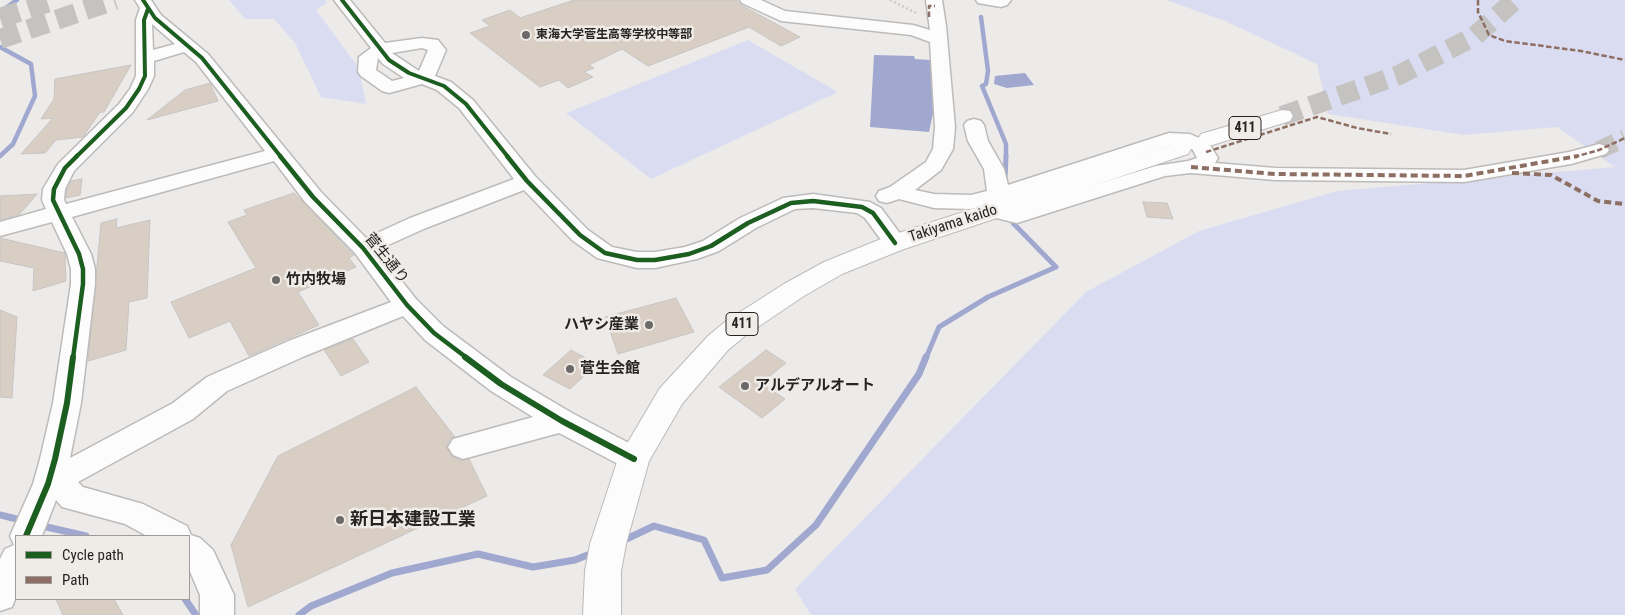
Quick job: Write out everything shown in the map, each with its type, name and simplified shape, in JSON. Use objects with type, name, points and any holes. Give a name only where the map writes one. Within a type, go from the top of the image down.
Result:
[{"type":"highway","name":"411","points":[[1209,139],[1282,116]]},
{"type":"highway","name":"Takiyama kaido","points":[[602,615],[603,571],[616,512],[634,459],[671,396],[718,343],[757,314],[825,273],[895,243],[997,203],[1186,158]]},
{"type":"street","points":[[342,0],[389,60],[400,68],[444,86],[466,104],[527,181],[594,247],[605,254],[637,260],[663,259],[689,254],[711,246],[748,223],[792,204],[813,201],[862,206],[873,213],[895,243]]},
{"type":"street","points":[[748,0],[780,16],[938,32]]},
{"type":"street","points":[[862,206],[898,192],[934,166],[943,150],[944,127],[934,0]]},
{"type":"street","points":[[984,0],[1001,2],[1003,0]]},
{"type":"street","points":[[26,535],[50,485],[67,403],[83,284],[83,269],[79,254],[53,200],[54,189],[65,168],[126,108],[145,76],[145,5]]},
{"type":"street","name":"菅生通り","points":[[145,5],[202,58],[313,198],[362,248],[407,305],[434,333],[501,384],[562,421],[634,459]]},
{"type":"street","points":[[432,44],[437,50],[425,78],[389,87],[367,72],[368,57],[381,49],[404,45],[432,44]]},
{"type":"street","points":[[145,58],[189,45]]},
{"type":"street","points":[[898,192],[951,203],[997,203],[994,170],[978,141],[974,125]]},
{"type":"street","points":[[1186,158],[1276,174],[1464,176],[1572,158],[1600,150]]},
{"type":"street","points":[[0,229],[277,154]]},
{"type":"street","points":[[362,248],[418,223],[527,181]]},
{"type":"street","points":[[50,485],[183,411],[217,384],[300,347],[407,305]]},
{"type":"street","points":[[463,447],[562,421]]},
{"type":"street","points":[[50,485],[73,498],[132,514],[174,535]]},
{"type":"street","points":[[190,549],[202,560],[217,595],[217,615]]},
{"type":"street","points":[[0,596],[15,561]]},
{"type":"path","points":[[890,0],[920,15]]},
{"type":"shaded area","points":[[229,0],[325,0],[327,3],[316,10],[359,68],[366,104],[321,97],[295,43],[274,19],[245,19]]},
{"type":"shaded area","points":[[1166,0],[1625,0],[1625,615],[811,615],[795,589],[1086,292],[1199,231],[1337,191],[1615,167],[1557,127],[1464,135],[1328,114],[1317,64],[1225,21]]},
{"type":"shaded area","points":[[748,40],[838,92],[651,179],[566,113]]},
{"type":"water","points":[[874,55],[914,56],[915,59],[930,60],[934,109],[929,132],[870,127]]},
{"type":"water","points":[[1025,73],[1034,85],[1007,88],[994,84],[995,76]]},
{"type":"building","points":[[574,0],[737,0],[741,5],[800,37],[781,46],[749,27],[648,66],[622,49],[589,65],[594,68],[584,72],[593,77],[568,88],[559,80],[540,87],[470,33],[490,26],[482,20],[510,10],[520,18]]},
{"type":"building","points":[[131,65],[104,112],[100,112],[83,137],[56,140],[45,153],[21,154],[53,118],[41,119],[54,99],[55,79]]},
{"type":"building","points":[[210,83],[218,101],[147,120],[185,90]]},
{"type":"building","points":[[82,179],[80,195],[66,198],[71,181]]},
{"type":"building","name":"竹内牧場","points":[[294,193],[354,255],[349,258],[356,267],[298,292],[319,325],[249,356],[230,321],[189,338],[171,302],[256,268],[228,222],[247,215],[244,210]]},
{"type":"building","points":[[37,194],[20,214],[0,220],[0,196]]},
{"type":"building","points":[[1143,202],[1167,203],[1173,219],[1147,217]]},
{"type":"building","points":[[117,219],[116,228],[150,220],[147,298],[129,302],[126,350],[88,361],[101,223]]},
{"type":"building","points":[[0,238],[65,253],[66,281],[33,291],[34,268],[0,261]]},
{"type":"building","name":"ハヤシ産業","points":[[676,298],[694,332],[618,354],[605,317]]},
{"type":"building","points":[[0,310],[17,317],[12,398],[0,397]]},
{"type":"building","points":[[353,339],[369,362],[341,376],[324,350]]},
{"type":"building","name":"菅生会館","points":[[571,350],[597,364],[570,389],[543,375]]},
{"type":"building","points":[[766,350],[786,363],[761,383],[785,399],[762,418],[719,387]]},
{"type":"building","name":"新日本建設工業","points":[[416,387],[455,437],[451,438],[446,446],[451,456],[462,461],[469,459],[487,496],[248,607],[231,545],[278,456]]},
{"type":"building","points":[[56,600],[115,600],[123,615],[63,615]]},
{"type":"waterway","points":[[0,12],[17,0]]},
{"type":"waterway","points":[[981,17],[988,71],[986,84],[982,86],[1006,144],[1006,156]]},
{"type":"waterway","points":[[0,47],[31,64],[35,96],[13,144],[0,156]]},
{"type":"waterway","points":[[1005,180],[1006,156]]},
{"type":"waterway","points":[[926,358],[939,327],[988,297],[1056,267],[1013,223]]},
{"type":"waterway","points":[[620,542],[654,526],[704,540],[722,578],[767,570],[816,525],[919,374],[926,357]]},
{"type":"waterway","points":[[0,515],[25,521]]},
{"type":"waterway","points":[[38,525],[82,535]]},
{"type":"waterway","points":[[299,615],[311,606],[392,573],[478,554],[533,567],[575,560],[595,552]]},
{"type":"waterway","points":[[186,600],[196,615]]},
{"type":"tunnel","points":[[0,18],[56,0]]},
{"type":"tunnel","points":[[0,39],[115,0]]},
{"type":"tunnel","points":[[1282,116],[1399,75],[1475,36],[1515,0]]},
{"type":"tunnel","points":[[1599,150],[1625,138]]},
{"type":"marked path","points":[[1478,0],[1478,12],[1489,35],[1505,41],[1581,51],[1625,60]]},
{"type":"marked path","points":[[929,17],[929,6],[935,6]]},
{"type":"marked path","points":[[1206,152],[1317,117],[1357,128],[1391,134]]},
{"type":"marked path","points":[[1191,167],[1275,174],[1464,176],[1571,158],[1599,150],[1625,138]]},
{"type":"marked path","points":[[1512,173],[1551,175],[1598,201],[1625,204]]},
{"type":"cycle path","points":[[143,0],[155,18],[202,58],[313,197],[363,248],[407,305],[434,333],[501,384],[562,421],[634,459]]},
{"type":"cycle path","points":[[342,0],[389,60],[409,73],[444,86],[466,104],[527,181],[580,235],[605,253],[637,260],[655,260],[689,254],[711,246],[748,223],[791,203],[813,201],[862,207],[873,213],[895,243]]},
{"type":"cycle path","points":[[26,535],[48,484],[55,459],[67,403],[83,284],[83,269],[79,254],[53,200],[54,189],[65,168],[126,108],[139,89],[145,76],[144,20],[148,9]]},
{"type":"place","name":"東海大学菅生高等学校中等部","points":[[526,35]]},
{"type":"place","name":"竹内牧場","points":[[276,280]]},
{"type":"place","name":"ハヤシ産業","points":[[649,325]]},
{"type":"place","name":"菅生会館","points":[[570,369]]},
{"type":"place","name":"アルデアルオート","points":[[745,386]]},
{"type":"place","name":"新日本建設工業","points":[[340,520]]}]
